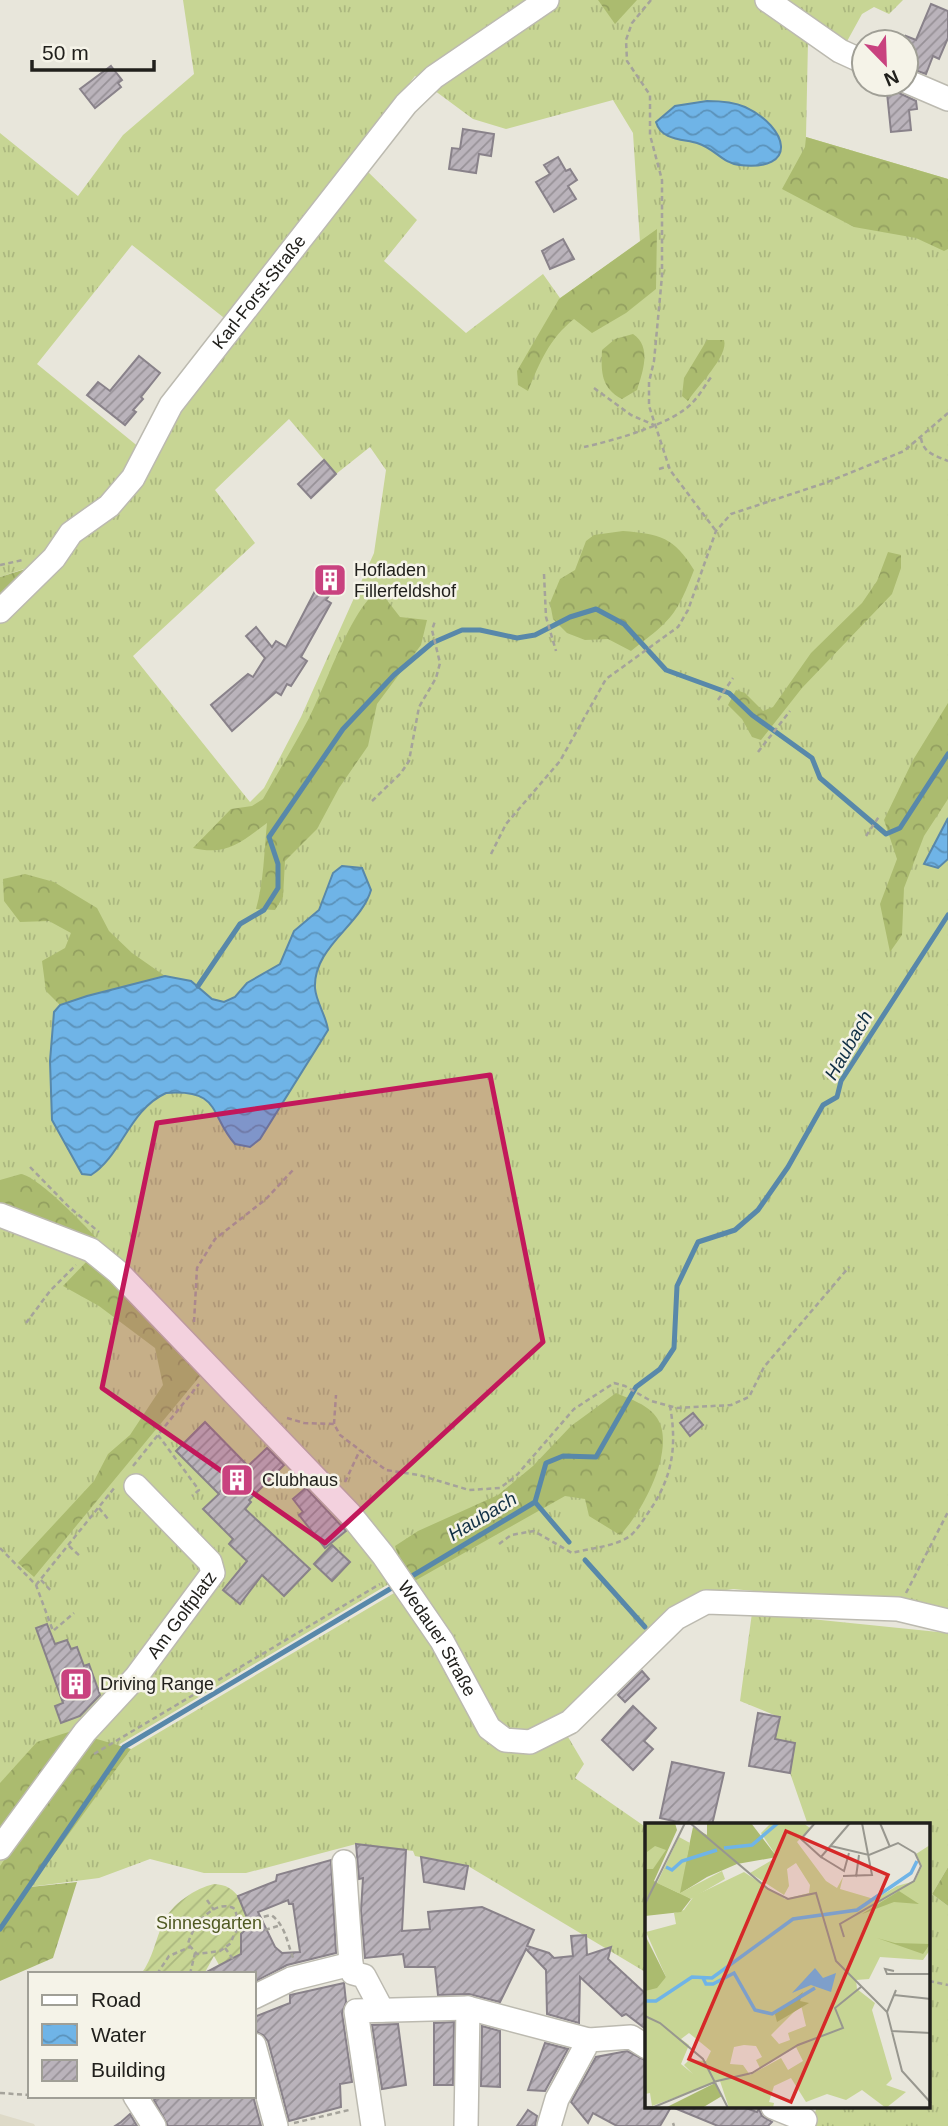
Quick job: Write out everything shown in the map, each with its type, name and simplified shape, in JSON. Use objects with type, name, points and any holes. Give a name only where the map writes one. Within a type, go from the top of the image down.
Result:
[{"type":"street","name":"Karl-Forst-Straße","points":[[0,611],[54,558],[71,533],[109,506],[133,478],[171,405],[405,104],[434,77],[547,0]]},
{"type":"street","points":[[767,0],[850,56]]},
{"type":"street","points":[[920,87],[948,99]]},
{"type":"street","name":"Wedauer Straße","points":[[0,1215],[98,1243],[118,1272],[337,1500],[401,1581],[442,1641],[489,1728],[505,1740],[530,1742],[570,1722],[676,1618],[706,1602],[898,1609],[948,1622]]},
{"type":"street","name":"Am Golfplatz","points":[[0,1849],[85,1732],[136,1677],[213,1573],[210,1562],[136,1486]]},
{"type":"street","points":[[344,1862],[353,1973],[364,1976],[382,2010]]},
{"type":"street","points":[[256,1996],[276,1984],[351,1964]]},
{"type":"street","points":[[466,2126],[468,2008]]},
{"type":"street","points":[[371,2116],[356,2011],[468,2008],[589,2040],[631,2037],[645,2046]]},
{"type":"street","points":[[549,2126],[557,2099],[589,2040]]},
{"type":"street","points":[[256,2050],[284,2125]]},
{"type":"street","points":[[136,2098],[154,2126]]},
{"type":"street","points":[[775,2108],[804,2120],[802,2126]]},
{"type":"path","points":[[651,0],[632,23],[626,40],[627,61],[650,95],[650,135],[662,180],[662,276],[654,361],[649,382],[654,425],[669,466],[716,531]]},
{"type":"path","points":[[584,447],[620,439],[691,405],[712,376]]},
{"type":"path","points":[[594,388],[622,410],[654,425]]},
{"type":"path","points":[[491,854],[506,824],[560,761],[606,679],[678,627],[688,610],[716,531],[730,514],[871,466],[904,451],[948,413]]},
{"type":"path","points":[[922,438],[922,444],[932,455],[948,461]]},
{"type":"path","points":[[659,469],[669,466]]},
{"type":"path","points":[[544,574],[546,617],[556,651]]},
{"type":"path","points":[[372,801],[401,773],[409,761],[419,707],[436,678],[438,651],[432,630],[435,621]]},
{"type":"path","points":[[718,700],[733,678]]},
{"type":"path","points":[[758,752],[790,711]]},
{"type":"path","points":[[866,836],[880,815]]},
{"type":"path","points":[[26,1323],[50,1291],[98,1243],[69,1206],[30,1167]]},
{"type":"path","points":[[185,1319],[194,1329],[197,1268],[215,1240],[266,1199],[293,1170]]},
{"type":"path","points":[[336,1395],[334,1424],[340,1435],[386,1470],[419,1475],[469,1490],[499,1488],[516,1476],[574,1409],[614,1383],[670,1406],[731,1405],[748,1397],[764,1367],[849,1266]]},
{"type":"path","points":[[499,1544],[512,1535],[534,1531],[572,1553],[616,1543],[630,1535],[654,1504],[674,1459],[675,1432],[670,1406]]},
{"type":"path","points":[[280,1416],[304,1423],[334,1424]]},
{"type":"path","points":[[158,1435],[199,1490],[192,1496]]},
{"type":"path","points":[[337,1500],[360,1450]]},
{"type":"path","points":[[99,1508],[108,1519]]},
{"type":"path","points":[[898,1609],[948,1512]]},
{"type":"path","points":[[69,1546],[81,1557]]},
{"type":"path","points":[[0,1548],[36,1585],[53,1631],[74,1613]]},
{"type":"path","points":[[41,1580],[52,1592]]},
{"type":"path","points":[[92,1755],[401,1581]]},
{"type":"path","points":[[207,1900],[214,1910]]},
{"type":"path","points":[[195,1953],[188,1940],[195,1927],[214,1910],[231,1906],[237,1914],[239,1925]]},
{"type":"path","points":[[195,1953],[214,1953],[225,1948],[239,1925],[271,1915],[281,1925],[303,1976]]},
{"type":"path","points":[[265,1930],[281,1925]]},
{"type":"path","points":[[158,1972],[169,1956],[190,1947]]},
{"type":"path","points":[[225,1948],[233,1959]]},
{"type":"path","points":[[190,1972],[195,1953]]},
{"type":"path","points":[[930,1981],[948,1985]]},
{"type":"path","points":[[0,2093],[28,2095]]},
{"type":"path","points":[[284,2125],[371,2116]]},
{"type":"highlighted area","points":[[490,1075],[543,1342],[325,1543],[102,1388],[157,1123]]},
{"type":"shaded area","points":[[0,2114],[34,2124],[35,2126],[0,2126]]},
{"type":"green space","points":[[183,0],[755,0],[808,41],[806,137],[948,179],[948,1615],[892,1604],[733,1589],[696,1595],[558,1720],[584,1764],[575,1778],[645,1827],[645,1972],[468,1866],[415,1856],[413,1851],[356,1844],[246,1873],[204,1873],[150,1859],[99,1878],[29,1887],[131,1749],[411,1583],[404,1575],[120,1744],[0,1908],[0,603],[36,565],[0,577],[0,133],[78,196],[123,135],[194,74]],"holes":[[[415,76],[473,119],[506,129],[613,100],[633,133],[640,242],[560,298],[543,274],[466,333],[384,261],[417,220],[365,169],[179,404],[140,448],[37,364],[132,245],[228,321]],[[289,419],[336,474],[370,447],[386,470],[374,553],[301,717],[264,788],[250,802],[133,656],[255,543],[215,490]]]},
{"type":"green space","points":[[598,0],[637,0],[615,24]]},
{"type":"green space","points":[[785,0],[903,0],[889,14],[874,7],[862,14],[854,28],[850,28],[850,36],[845,45]]},
{"type":"green space","points":[[806,137],[948,179],[948,249],[944,251],[916,238],[854,227],[782,189],[805,147]]},
{"type":"green space","points":[[657,229],[656,289],[626,313],[592,333],[574,319],[552,343],[528,391],[518,385],[517,371],[559,299]]},
{"type":"green space","points":[[633,334],[639,339],[644,352],[643,367],[637,390],[622,399],[606,384],[602,350],[615,339]]},
{"type":"green space","points":[[707,340],[724,340],[722,354],[688,401],[682,396],[684,378]]},
{"type":"green space","points":[[623,531],[665,539],[680,550],[694,570],[671,617],[631,651],[608,639],[585,640],[567,633],[553,619],[550,603],[560,579],[575,570],[586,541],[594,535]]},
{"type":"green space","points":[[888,552],[901,555],[901,568],[892,594],[802,688],[761,740],[752,737],[742,719],[728,705],[736,690],[745,693],[763,711],[773,707],[811,653],[862,603],[877,581]]},
{"type":"green space","points":[[38,565],[0,603],[0,577]]},
{"type":"green space","points":[[379,590],[400,617],[427,620],[421,645],[377,704],[368,746],[339,788],[317,829],[285,861],[283,897],[275,910],[256,909],[267,823],[225,849],[193,848],[231,809],[252,806],[263,799],[309,718],[349,630],[369,599]]},
{"type":"green space","points":[[948,703],[948,799],[924,836],[904,888],[902,935],[890,952],[880,904],[897,859],[884,820],[913,760]]},
{"type":"green space","points":[[25,874],[54,882],[97,908],[109,931],[132,953],[165,976],[60,1005],[46,991],[42,961],[65,948],[71,933],[49,921],[20,922],[4,901],[3,879]]},
{"type":"green space","points":[[21,1174],[38,1183],[60,1202],[96,1238],[94,1243],[0,1206],[0,1180]]},
{"type":"green space","points":[[90,1258],[205,1370],[34,1577],[18,1563],[94,1481],[108,1454],[130,1435],[163,1385],[155,1348],[99,1306],[63,1286]]},
{"type":"green space","points":[[616,1393],[654,1413],[662,1431],[663,1446],[647,1496],[620,1535],[589,1516],[585,1499],[565,1496],[411,1583],[404,1574],[395,1546],[418,1531],[498,1495],[533,1466],[571,1426]]},
{"type":"green space","points":[[752,1613],[948,1633],[948,1867],[932,1894],[948,1906],[948,2126],[810,2126],[817,2108],[930,2108],[930,1823],[807,1823],[790,1773],[795,1743],[775,1739],[779,1717],[740,1701]]},
{"type":"green space","points":[[75,1730],[0,1833],[0,1783],[37,1742]]},
{"type":"green space","points":[[90,1737],[131,1749],[30,1887],[77,1882],[53,1958],[0,1981],[0,1866]]},
{"type":"green space","points":[[948,1867],[948,1906],[932,1894]]},
{"type":"green space","name":"Sinnesgarten","points":[[214,1884],[222,1885],[238,1897],[251,1925],[241,1934],[245,1951],[219,1965],[214,1956],[205,1972],[142,1972],[167,1916],[178,1903],[200,1889]]},
{"type":"water","points":[[707,101],[736,104],[760,116],[771,125],[778,136],[781,146],[779,155],[772,162],[759,165],[733,164],[704,146],[667,135],[656,122],[675,106]]},
{"type":"water","points":[[948,818],[948,859],[938,868],[924,864]]},
{"type":"water","points":[[342,866],[362,868],[371,890],[366,903],[329,948],[316,973],[316,993],[328,1030],[260,1139],[250,1147],[235,1144],[206,1100],[197,1095],[166,1093],[143,1110],[102,1166],[91,1175],[82,1174],[52,1120],[50,1061],[54,1012],[60,1005],[87,996],[165,976],[191,981],[212,999],[224,1002],[235,997],[247,983],[280,964],[294,931],[319,910],[333,873]]},
{"type":"building","points":[[931,4],[948,11],[948,38],[939,59],[933,56],[926,74],[920,72],[920,30]]},
{"type":"building","points":[[111,66],[122,80],[118,83],[121,87],[95,108],[80,89]]},
{"type":"building","points":[[888,98],[910,98],[916,101],[917,109],[909,110],[911,130],[891,132]]},
{"type":"building","points":[[463,129],[494,134],[491,156],[479,154],[476,173],[449,169],[452,148],[460,149]]},
{"type":"building","points":[[558,157],[566,171],[570,169],[577,180],[568,186],[576,199],[554,212],[536,182],[550,174],[544,165]]},
{"type":"building","points":[[563,239],[574,259],[550,269],[542,251]]},
{"type":"building","points":[[139,356],[160,373],[141,397],[143,399],[133,410],[136,412],[125,425],[87,395],[98,382],[110,391]]},
{"type":"building","points":[[324,460],[336,474],[311,498],[298,484]]},
{"type":"building","points":[[327,568],[342,577],[326,600],[331,603],[301,657],[307,661],[291,686],[287,684],[281,695],[276,692],[232,731],[211,705],[248,674],[253,677],[265,658],[246,636],[256,627],[272,647],[276,641],[286,647]]},
{"type":"building","points":[[693,1413],[703,1425],[690,1436],[680,1423]]},
{"type":"building","points":[[205,1422],[248,1466],[267,1448],[284,1465],[249,1500],[251,1502],[245,1509],[310,1569],[284,1596],[262,1575],[240,1604],[223,1590],[247,1561],[229,1544],[233,1539],[203,1509],[219,1494],[176,1451]]},
{"type":"building","points":[[306,1488],[346,1531],[325,1548],[299,1515],[303,1512],[293,1499]]},
{"type":"building","points":[[332,1545],[350,1562],[332,1581],[314,1564]]},
{"type":"building","name":"Driving Range","points":[[47,1624],[55,1644],[67,1640],[71,1649],[77,1647],[84,1666],[89,1664],[100,1695],[80,1716],[61,1723],[55,1706],[63,1703],[36,1628]]},
{"type":"building","points":[[642,1671],[649,1679],[625,1702],[618,1695]]},
{"type":"building","points":[[633,1706],[656,1728],[644,1741],[653,1749],[633,1770],[602,1740]]},
{"type":"building","points":[[758,1713],[780,1717],[775,1739],[795,1743],[790,1773],[749,1766]]},
{"type":"building","points":[[672,1762],[724,1773],[712,1823],[682,1823],[660,1818]]},
{"type":"building","points":[[356,1844],[406,1850],[402,1931],[430,1929],[428,1912],[482,1907],[534,1930],[527,1946],[549,1953],[554,1958],[573,1956],[571,1936],[586,1935],[587,1955],[611,1947],[608,1959],[645,1993],[645,2028],[626,2014],[622,2016],[580,1977],[579,2023],[547,2014],[546,1970],[526,1949],[500,2002],[469,1994],[438,1995],[435,1967],[405,1967],[403,1954],[365,1958],[361,1911],[363,1878],[359,1879]]},
{"type":"building","points":[[421,1857],[468,1866],[464,1889],[424,1882]]},
{"type":"building","points":[[331,1860],[336,1953],[287,1965],[256,1981],[256,1972],[207,1972],[241,1954],[241,1934],[250,1925],[238,1896],[276,1881],[277,1875]],"holes":[[[288,1900],[289,1904],[293,1904],[300,1952],[282,1953],[275,1947],[258,1912]]]},
{"type":"building","points":[[344,1983],[346,2002],[342,2013],[352,2082],[340,2084],[341,2107],[289,2121],[268,2041],[256,2032],[256,2016],[290,2003],[290,1995]]},
{"type":"building","points":[[454,2022],[453,2085],[434,2085],[434,2023]]},
{"type":"building","points":[[398,2024],[406,2085],[382,2089],[372,2025]]},
{"type":"building","points":[[482,2026],[500,2031],[500,2087],[481,2086]]},
{"type":"building","points":[[545,2043],[568,2049],[545,2091],[528,2090]]},
{"type":"building","points":[[627,2051],[645,2060],[645,2108],[670,2108],[660,2126],[617,2126],[593,2113],[588,2123],[571,2102],[596,2057]]},
{"type":"building","points":[[254,2098],[261,2126],[168,2126],[154,2100]]},
{"type":"building","points":[[674,2108],[746,2108],[757,2112],[759,2109],[762,2116],[772,2122],[768,2126],[718,2126]]},
{"type":"building","points":[[528,2110],[537,2116],[535,2126],[517,2126]]},
{"type":"building","points":[[130,2114],[137,2126],[115,2126],[121,2122]]},
{"type":"waterway","points":[[198,986],[240,924],[264,910],[278,888],[278,864],[269,837],[343,729],[394,675],[432,643],[462,630],[480,630],[517,638],[535,635],[570,617],[596,609],[624,624],[666,670],[729,693],[752,715],[812,758],[820,778],[886,834],[900,828],[948,754]]},
{"type":"waterway","name":"Haubach","points":[[407,1579],[535,1502],[546,1463],[563,1456],[596,1457],[636,1387],[660,1369],[674,1348],[677,1286],[698,1242],[735,1230],[758,1210],[788,1167],[823,1105],[837,1097],[841,1081],[948,915]]},
{"type":"waterway","points":[[535,1502],[569,1542]]},
{"type":"waterway","points":[[585,1560],[645,1627]]},
{"type":"waterway","name":"Haubach","points":[[0,1929],[124,1747],[395,1586]]},
{"type":"place","name":"Hofladen Fillerfeldshof","points":[[330,580]]},
{"type":"place","name":"Clubhaus","points":[[237,1480]]},
{"type":"place","name":"Driving Range","points":[[76,1684]]}]
